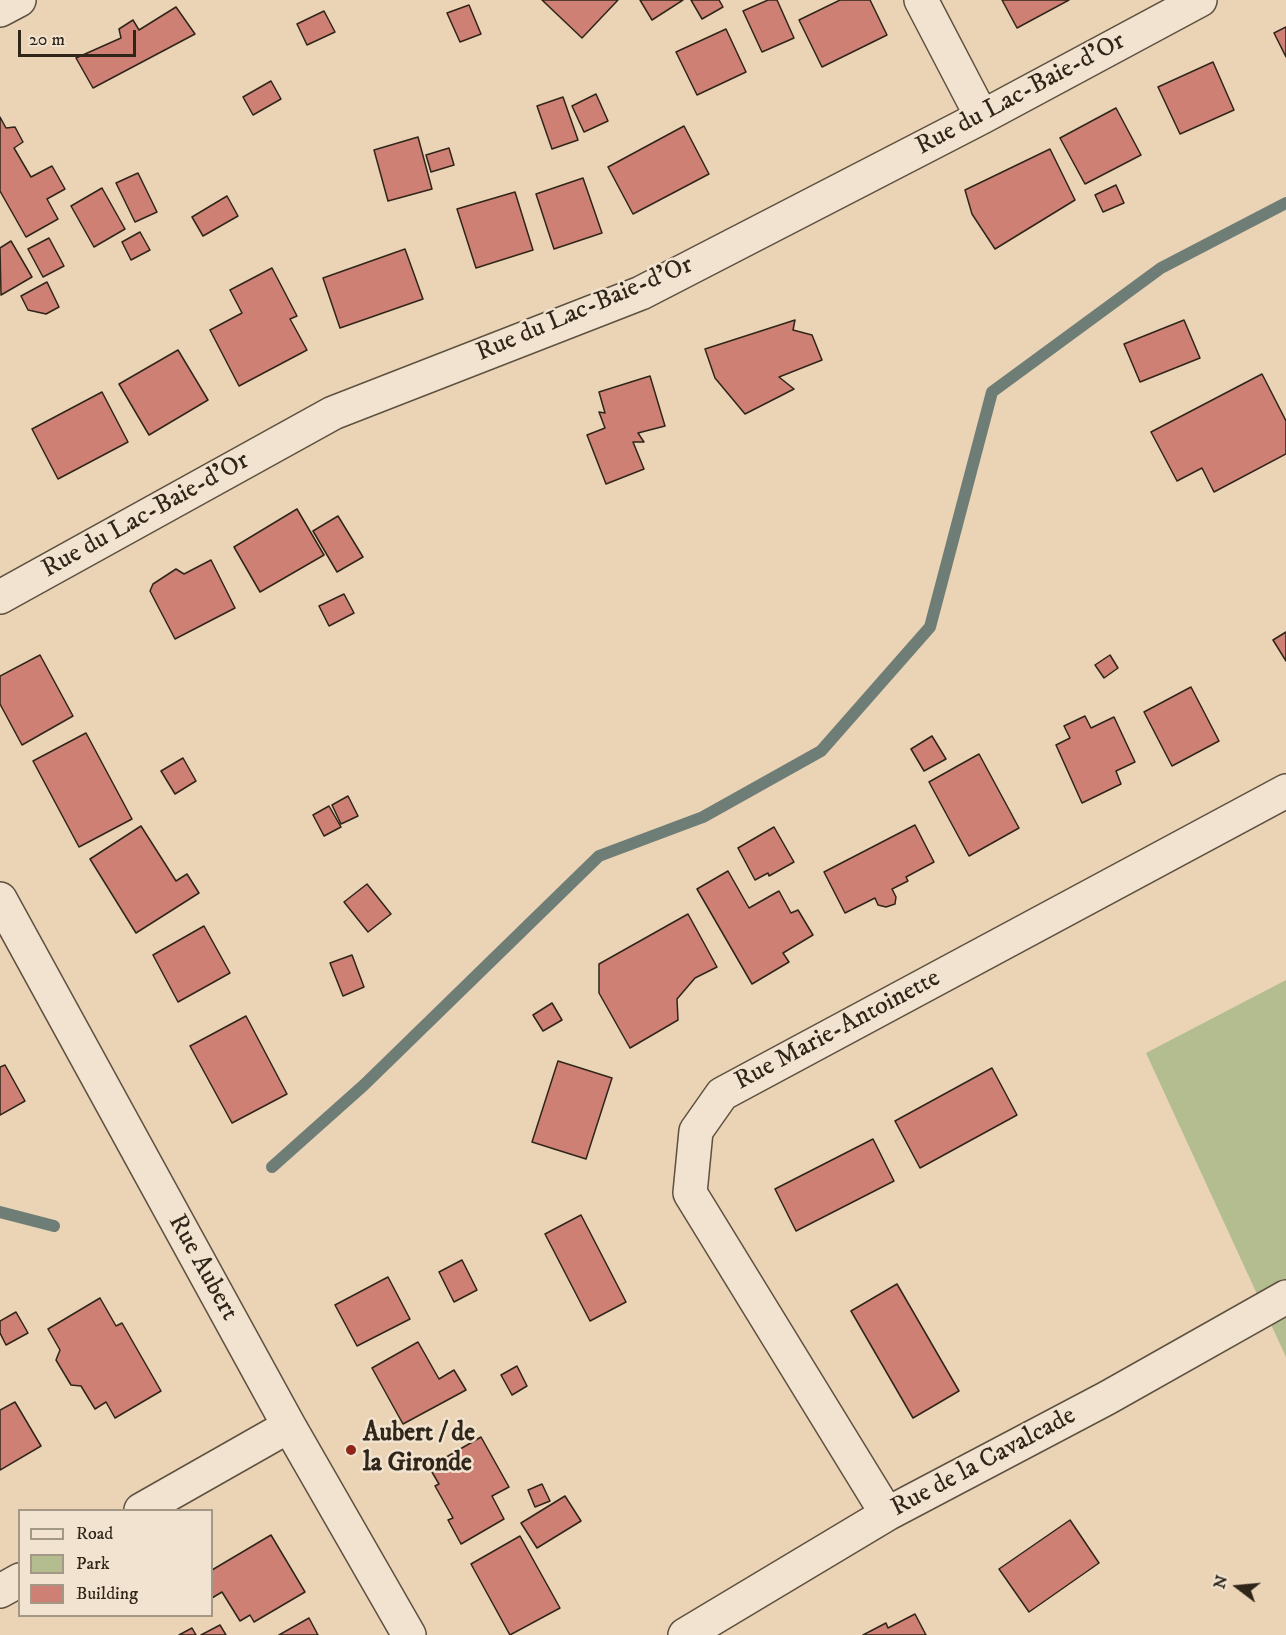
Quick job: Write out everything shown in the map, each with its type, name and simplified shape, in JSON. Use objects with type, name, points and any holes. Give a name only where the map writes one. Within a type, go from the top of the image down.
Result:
[{"type":"street","points":[[0,10],[19,0]]},
{"type":"street","points":[[921,0],[982,117]]},
{"type":"street","name":"Rue du Lac-Baie-d'Or","points":[[0,597],[333,412],[641,293],[982,117],[1200,0]]},
{"type":"street","name":"Rue Marie-Antoinette","points":[[887,1514],[690,1193],[696,1131],[722,1094],[1286,791]]},
{"type":"street","name":"Rue Aubert","points":[[0,899],[289,1426],[409,1635]]},
{"type":"street","name":"Rue de la Cavalcade","points":[[685,1635],[887,1514],[1107,1398],[1286,1297]]},
{"type":"street","points":[[143,1509],[289,1426]]},
{"type":"street","points":[[0,1591],[18,1581]]},
{"type":"green space","points":[[1286,980],[1286,1357],[1146,1053]]},
{"type":"building","points":[[542,0],[618,0],[582,38]]},
{"type":"building","points":[[640,0],[683,0],[652,20]]},
{"type":"building","points":[[691,0],[719,0],[723,7],[702,19]]},
{"type":"building","points":[[768,0],[777,0],[794,38],[762,52],[743,11]]},
{"type":"building","points":[[840,0],[870,0],[887,35],[822,67],[799,20]]},
{"type":"building","points":[[1002,0],[1069,0],[1017,28]]},
{"type":"building","points":[[469,5],[481,34],[460,42],[447,13]]},
{"type":"building","points":[[176,7],[195,34],[93,88],[76,58],[121,38],[119,29],[133,20],[139,30]]},
{"type":"building","points":[[324,11],[335,32],[307,45],[297,24]]},
{"type":"building","points":[[1286,27],[1286,57],[1274,33]]},
{"type":"building","points":[[726,29],[746,72],[697,95],[676,52]]},
{"type":"building","points":[[1213,62],[1234,110],[1180,134],[1158,87]]},
{"type":"building","points":[[271,81],[281,99],[253,115],[243,97]]},
{"type":"building","points":[[596,94],[608,121],[584,132],[572,106]]},
{"type":"building","points":[[563,97],[578,140],[552,149],[537,106]]},
{"type":"building","points":[[1116,108],[1141,155],[1085,184],[1060,138]]},
{"type":"building","points":[[0,117],[6,128],[15,127],[23,142],[14,148],[31,177],[52,166],[65,189],[47,199],[58,219],[26,237],[0,191]]},
{"type":"building","points":[[684,126],[709,174],[633,214],[608,167]]},
{"type":"building","points":[[418,137],[432,189],[388,201],[374,150]]},
{"type":"building","points":[[449,148],[454,165],[431,172],[426,155]]},
{"type":"building","points":[[1050,149],[1075,200],[995,249],[972,214],[965,190]]},
{"type":"building","points":[[138,173],[157,212],[135,222],[116,183]]},
{"type":"building","points":[[583,178],[602,233],[554,249],[536,194]]},
{"type":"building","points":[[1116,185],[1124,203],[1103,212],[1095,195]]},
{"type":"building","points":[[102,188],[125,229],[94,247],[71,206]]},
{"type":"building","points":[[515,192],[533,250],[476,268],[457,209]]},
{"type":"building","points":[[227,196],[238,216],[203,236],[192,217]]},
{"type":"building","points":[[140,232],[150,250],[131,260],[122,242]]},
{"type":"building","points":[[49,238],[64,266],[43,277],[28,249]]},
{"type":"building","points":[[11,241],[32,277],[1,295],[0,248]]},
{"type":"building","points":[[405,249],[423,299],[340,328],[323,278]]},
{"type":"building","points":[[272,268],[297,316],[290,319],[307,350],[239,386],[210,330],[242,313],[230,290]]},
{"type":"building","points":[[47,282],[59,307],[46,314],[28,310],[21,296]]},
{"type":"building","points":[[795,320],[793,330],[812,335],[822,360],[779,377],[794,389],[745,414],[715,378],[705,349]]},
{"type":"building","points":[[1184,320],[1200,358],[1140,382],[1124,344]]},
{"type":"building","points":[[178,350],[208,400],[149,435],[119,384]]},
{"type":"building","points":[[1262,374],[1286,421],[1286,454],[1214,492],[1202,468],[1177,481],[1151,432]]},
{"type":"building","points":[[650,376],[665,426],[638,433],[644,442],[633,442],[644,469],[606,484],[587,435],[605,428],[599,412],[605,413],[599,392]]},
{"type":"building","points":[[102,392],[128,442],[58,479],[32,429]]},
{"type":"building","points":[[297,509],[324,555],[260,592],[234,547]]},
{"type":"building","points":[[338,516],[363,557],[337,572],[313,531]]},
{"type":"building","points":[[211,560],[235,608],[175,639],[150,591],[153,584],[176,569],[184,574]]},
{"type":"building","points":[[344,594],[354,613],[329,626],[319,606]]},
{"type":"building","points":[[1286,632],[1286,661],[1273,640]]},
{"type":"building","points":[[40,655],[73,716],[22,745],[0,704],[0,676]]},
{"type":"building","points":[[1110,655],[1118,668],[1104,678],[1095,665]]},
{"type":"building","points":[[1191,687],[1219,741],[1172,766],[1144,712]]},
{"type":"building","points":[[1085,716],[1091,728],[1114,717],[1135,762],[1116,771],[1121,784],[1082,803],[1056,745],[1070,738],[1064,726]]},
{"type":"building","points":[[86,733],[132,819],[79,847],[33,761]]},
{"type":"building","points":[[932,736],[946,759],[924,771],[911,749]]},
{"type":"building","points":[[979,754],[1019,828],[969,856],[929,782]]},
{"type":"building","points":[[183,758],[196,781],[175,794],[161,771]]},
{"type":"building","points":[[348,796],[358,816],[341,824],[332,805]]},
{"type":"building","points":[[329,806],[341,827],[324,836],[313,815]]},
{"type":"building","points":[[915,825],[934,862],[906,877],[908,881],[892,889],[896,897],[895,904],[886,907],[878,905],[875,898],[845,913],[824,872]]},
{"type":"building","points":[[141,826],[176,881],[187,874],[199,893],[136,933],[90,859]]},
{"type":"building","points":[[774,827],[794,862],[769,876],[768,873],[755,880],[738,848]]},
{"type":"building","points":[[728,871],[749,908],[779,891],[791,913],[798,910],[813,935],[783,953],[789,962],[752,984],[697,889]]},
{"type":"building","points":[[367,884],[391,914],[368,932],[344,902]]},
{"type":"building","points":[[688,914],[717,967],[695,978],[677,999],[678,1020],[630,1048],[599,993],[599,964]]},
{"type":"building","points":[[204,926],[230,973],[178,1002],[153,955]]},
{"type":"building","points":[[352,955],[364,987],[343,996],[330,963]]},
{"type":"building","points":[[552,1003],[562,1020],[543,1031],[533,1015]]},
{"type":"building","points":[[246,1016],[287,1094],[232,1123],[190,1046]]},
{"type":"building","points":[[558,1061],[612,1078],[586,1159],[532,1142]]},
{"type":"building","points":[[5,1065],[25,1101],[0,1115],[0,1067]]},
{"type":"building","points":[[992,1068],[1017,1115],[920,1168],[895,1121]]},
{"type":"building","points":[[873,1139],[894,1181],[796,1231],[775,1189]]},
{"type":"building","points":[[581,1215],[626,1302],[590,1321],[545,1234]]},
{"type":"building","points":[[462,1260],[477,1290],[454,1302],[439,1272]]},
{"type":"building","points":[[388,1277],[410,1319],[357,1346],[335,1305]]},
{"type":"building","points":[[897,1284],[959,1391],[913,1418],[851,1311]]},
{"type":"building","points":[[100,1298],[116,1326],[122,1323],[161,1391],[115,1418],[106,1402],[95,1409],[81,1386],[71,1385],[56,1360],[60,1350],[48,1329]]},
{"type":"building","points":[[16,1312],[28,1333],[6,1345],[0,1333],[0,1321]]},
{"type":"building","points":[[418,1342],[439,1379],[454,1370],[466,1390],[403,1424],[372,1368]]},
{"type":"building","points":[[517,1366],[527,1386],[512,1395],[501,1375]]},
{"type":"building","points":[[15,1402],[41,1446],[0,1470],[0,1410]]},
{"type":"building","points":[[481,1437],[509,1487],[492,1496],[504,1519],[461,1544],[448,1520],[453,1518],[435,1486],[439,1484],[429,1467]]},
{"type":"building","points":[[542,1484],[550,1501],[535,1507],[528,1490]]},
{"type":"building","points":[[565,1496],[581,1521],[537,1548],[521,1523]]},
{"type":"building","points":[[1070,1520],[1099,1563],[1029,1612],[999,1569]]},
{"type":"building","points":[[271,1535],[305,1592],[254,1622],[250,1615],[240,1621],[222,1592],[213,1597],[213,1569]]},
{"type":"building","points":[[520,1536],[560,1608],[510,1635],[471,1564]]},
{"type":"building","points":[[915,1614],[926,1635],[863,1635],[886,1623],[888,1628]]},
{"type":"building","points":[[309,1618],[318,1635],[279,1635]]},
{"type":"building","points":[[220,1625],[226,1635],[201,1635]]},
{"type":"building","points":[[192,1628],[196,1635],[179,1635]]},
{"type":"waterway","points":[[272,1167],[364,1085],[599,856],[703,817],[821,751],[930,627],[992,392],[1161,268],[1286,203]]},
{"type":"waterway","points":[[0,1212],[54,1226]]},
{"type":"place","name":"Aubert / de la Gironde","points":[[351,1450]]}]
